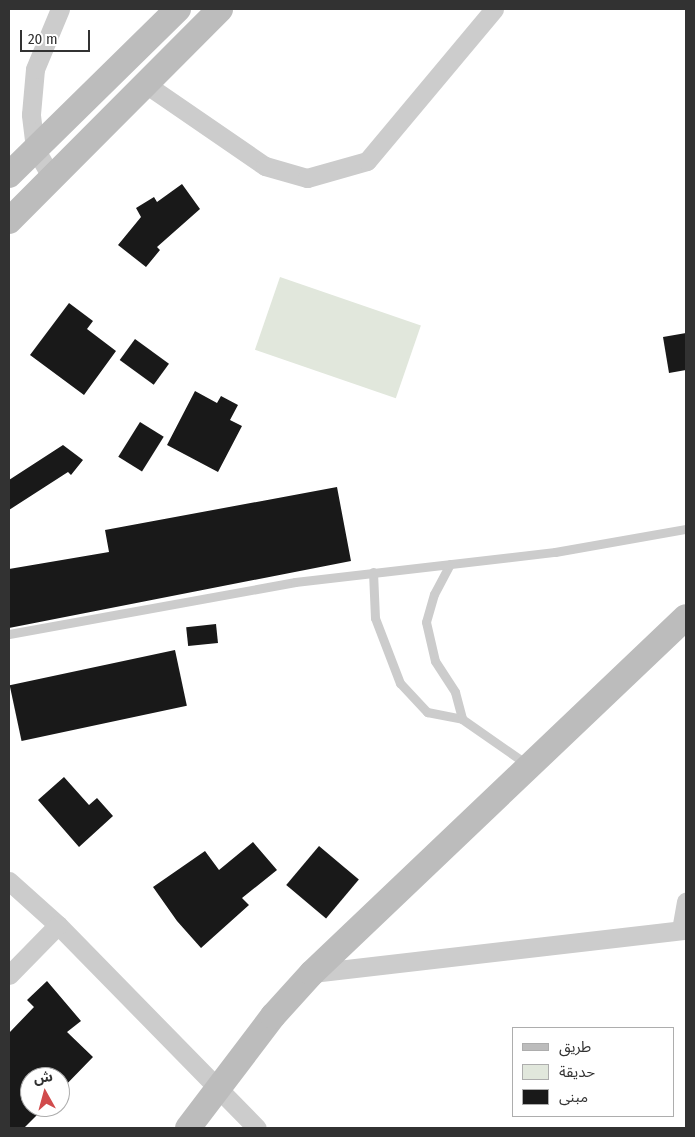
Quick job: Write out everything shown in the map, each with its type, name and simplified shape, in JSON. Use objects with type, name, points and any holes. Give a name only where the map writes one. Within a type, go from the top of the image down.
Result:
[{"type":"street","points":[[52,178],[35,148],[31,114],[35,69],[60,9]]},
{"type":"street","points":[[9,175],[178,9]]},
{"type":"street","points":[[9,221],[220,9]]},
{"type":"street","points":[[147,84],[265,166],[307,178],[367,161],[493,9]]},
{"type":"street","points":[[188,1128],[219,1090],[273,1016],[312,973],[686,617]]},
{"type":"street","points":[[9,881],[58,925],[257,1128]]},
{"type":"street","points":[[312,973],[684,930],[686,901]]},
{"type":"street","points":[[9,975],[58,925]]},
{"type":"lane","points":[[9,634],[295,582],[555,552],[686,529]]},
{"type":"lane","points":[[450,564],[434,594],[426,622],[435,661],[455,692],[462,719]]},
{"type":"lane","points":[[373,572],[375,618],[400,683],[427,712],[462,719],[530,767]]},
{"type":"green space","points":[[280,277],[421,326],[396,398],[255,350]]},
{"type":"building","points":[[182,184],[200,209],[157,247],[160,250],[146,267],[118,245],[141,217],[136,208],[154,197],[157,202]]},
{"type":"building","points":[[69,303],[93,321],[87,329],[116,351],[84,395],[30,355]]},
{"type":"building","points":[[686,333],[686,370],[669,373],[663,337]]},
{"type":"building","points":[[135,339],[169,364],[154,385],[120,360]]},
{"type":"building","points":[[195,391],[217,403],[221,396],[238,405],[230,420],[242,426],[218,472],[167,445]]},
{"type":"building","points":[[140,422],[164,437],[142,472],[118,457]]},
{"type":"building","points":[[63,445],[83,460],[71,475],[68,472],[9,510],[9,480]]},
{"type":"building","points":[[337,487],[351,561],[9,628],[9,569],[109,552],[105,530]]},
{"type":"building","points":[[216,624],[218,643],[188,646],[186,627]]},
{"type":"building","points":[[175,650],[187,706],[22,741],[10,685]]},
{"type":"building","points":[[64,777],[89,805],[97,798],[113,816],[79,847],[38,800]]},
{"type":"building","points":[[253,842],[277,870],[242,898],[249,905],[201,948],[177,921],[153,887],[205,851],[219,870]]},
{"type":"building","points":[[319,846],[359,879],[326,918],[286,885]]},
{"type":"building","points":[[47,981],[81,1021],[67,1032],[93,1057],[70,1081],[70,1067],[20,1067],[20,1117],[35,1117],[24,1128],[9,1128],[9,1033],[34,1007],[27,1000]]}]
